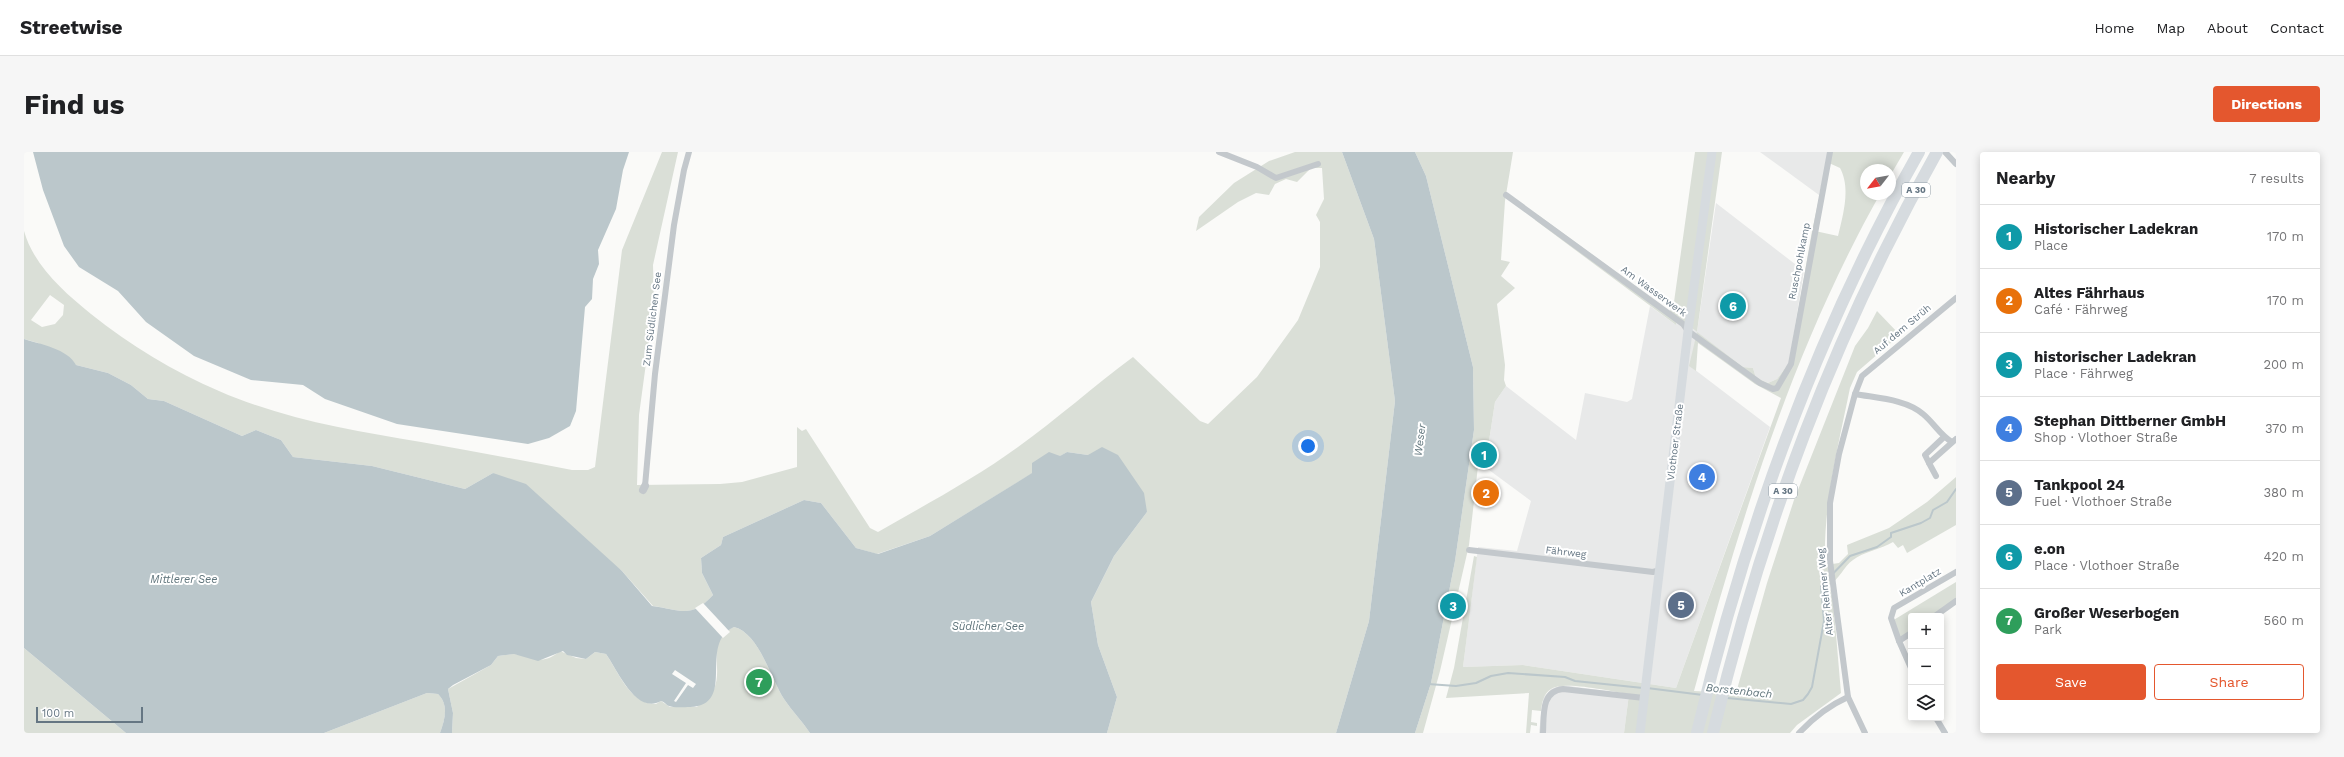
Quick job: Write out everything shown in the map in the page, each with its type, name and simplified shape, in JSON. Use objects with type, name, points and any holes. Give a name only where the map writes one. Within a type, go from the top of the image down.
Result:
[{"type":"highway","name":"A 30","points":[[1697,733],[1726,618],[1762,502],[1804,390],[1865,254],[1919,152]]},
{"type":"highway","name":"A 30","points":[[1713,733],[1721,698],[1755,575],[1799,443],[1863,293],[1896,227],[1937,152]]},
{"type":"highway","points":[[1896,227],[1910,212],[1945,152]]},
{"type":"main road","name":"Vlothoer Straße","points":[[1640,733],[1688,331],[1712,152]]},
{"type":"street","name":"Zum Südlichen See","points":[[644,488],[655,374],[674,225],[684,170],[689,152]]},
{"type":"street","points":[[1219,152],[1257,167],[1276,178],[1318,164]]},
{"type":"street","name":"Ruschpohlkamp","points":[[1786,374],[1791,364],[1830,152]]},
{"type":"street","points":[[1945,152],[1956,164]]},
{"type":"street","name":"Am Wasserwerk","points":[[1506,195],[1683,324],[1688,331],[1760,383],[1773,389],[1777,388],[1786,374]]},
{"type":"street","name":"Auf dem Strüh","points":[[1862,376],[1956,298]]},
{"type":"street","name":"Alter Rehmer Weg","points":[[1862,376],[1855,394],[1839,454],[1830,503],[1830,561],[1834,581],[1848,697],[1865,733]]},
{"type":"street","points":[[1855,394],[1912,407],[1923,414],[1944,437],[1954,440]]},
{"type":"street","points":[[1936,476],[1925,455],[1944,437]]},
{"type":"street","points":[[1929,463],[1954,440]]},
{"type":"street","name":"Fährweg","points":[[1470,550],[1653,572],[1660,570]]},
{"type":"street","name":"Kantplatz","points":[[1908,661],[1891,618],[1894,608],[1956,572]]},
{"type":"street","points":[[1939,613],[1956,601]]},
{"type":"street","points":[[1900,641],[1908,635]]},
{"type":"street","points":[[1543,733],[1546,699],[1554,691],[1564,688],[1644,698]]},
{"type":"street","points":[[1799,733],[1825,709],[1848,697]]},
{"type":"street","points":[[1938,721],[1945,733]]},
{"type":"shaded area","points":[[662,152],[678,152],[653,265],[654,304],[639,415],[637,485],[720,484],[742,482],[797,467],[797,427],[802,431],[806,429],[870,528],[878,532],[1001,459],[1047,425],[1133,357],[1200,421],[1208,424],[1257,377],[1298,320],[1320,267],[1320,222],[1316,215],[1324,199],[1322,168],[1311,168],[1297,182],[1286,179],[1275,184],[1269,195],[1256,193],[1238,202],[1196,231],[1199,217],[1234,183],[1269,161],[1295,152],[1342,152],[1374,239],[1395,401],[1369,621],[1336,733],[1107,733],[1117,697],[1098,645],[1091,602],[1114,556],[1147,512],[1088,455],[1067,452],[930,536],[877,554],[856,548],[821,503],[804,500],[723,537],[721,545],[701,558],[702,573],[713,595],[706,603],[699,607],[692,610],[679,611],[653,606],[622,571],[493,473],[465,489],[372,466],[293,457],[281,440],[256,430],[242,436],[164,401],[148,399],[131,385],[108,373],[76,365],[38,343],[24,339],[24,231],[35,256],[42,267],[71,297],[91,314],[137,347],[202,384],[243,401],[293,417],[318,423],[572,470],[588,470],[595,467],[622,250]],"holes":[[[50,295],[64,305],[63,315],[55,324],[42,327],[31,320]]]},
{"type":"shaded area","points":[[1415,152],[1513,152],[1505,201],[1501,260],[1510,262],[1501,276],[1515,288],[1497,304],[1505,365],[1504,380],[1506,386],[1495,402],[1485,467],[1478,466],[1469,545],[1440,671],[1423,733],[1415,733],[1431,683],[1455,561],[1474,430],[1473,367],[1426,176]]},
{"type":"shaded area","points":[[1695,152],[1722,152],[1697,332],[1677,316],[1676,325],[1535,220],[1538,215],[1669,311],[1673,309]]},
{"type":"shaded area","points":[[1760,152],[1829,152],[1819,195]]},
{"type":"shaded area","points":[[1829,152],[1904,152],[1896,166],[1896,164],[1860,164],[1860,200],[1877,200],[1849,253],[1820,314],[1772,436],[1750,499],[1694,691],[1736,693],[1767,583],[1794,500],[1855,346],[1868,328],[1877,311],[1900,335],[1857,372],[1850,388],[1832,476],[1826,520],[1825,565],[1839,563],[1848,554],[1847,545],[1889,528],[1927,502],[1956,477],[1956,525],[1907,553],[1903,545],[1898,548],[1893,542],[1857,557],[1847,566],[1836,580],[1829,585],[1833,599],[1841,693],[1797,725],[1790,733],[1624,733],[1629,694],[1589,687],[1566,686],[1557,687],[1548,691],[1542,702],[1541,711],[1532,710],[1531,722],[1537,723],[1537,726],[1531,725],[1530,733],[1526,733],[1529,693],[1446,698],[1454,668],[1474,556],[1477,557],[1463,667],[1523,665],[1676,688],[1781,398],[1755,384],[1698,343],[1696,371],[1689,366],[1697,332],[1743,367],[1753,368],[1756,378],[1768,383],[1777,379],[1789,363],[1812,231]],"holes":[[[1829,163],[1840,168],[1846,193],[1844,211],[1838,236],[1815,231]]]},
{"type":"shaded area","points":[[1716,203],[1804,271],[1789,363],[1777,379],[1768,383],[1756,378],[1753,368],[1743,367],[1697,333],[1690,366],[1770,427],[1676,688],[1523,665],[1463,667],[1478,547],[1517,551],[1531,501],[1485,467],[1495,402],[1506,386],[1576,440],[1585,393],[1627,402],[1632,399],[1650,306],[1676,325],[1677,316],[1697,332]]},
{"type":"shaded area","points":[[1956,582],[1956,601],[1938,613],[1908,613],[1908,635],[1900,641],[1892,621]]},
{"type":"shaded area","points":[[734,627],[743,631],[751,638],[764,658],[784,699],[810,733],[452,733],[453,713],[448,689],[491,665],[498,656],[512,654],[542,660],[553,656],[560,651],[576,658],[586,659],[595,652],[606,654],[626,686],[639,699],[647,703],[656,704],[661,701],[670,707],[697,707],[711,694],[714,689],[717,672],[717,647],[720,639],[725,633]]},
{"type":"shaded area","points":[[24,648],[126,733],[24,733]]},
{"type":"shaded area","points":[[1562,685],[1629,694],[1624,733],[1539,733],[1543,698],[1551,689]]},
{"type":"shaded area","points":[[427,693],[438,694],[444,703],[445,712],[440,733],[324,733]]},
{"type":"water","points":[[33,152],[629,152],[623,170],[616,209],[598,250],[599,264],[593,279],[592,299],[585,307],[576,411],[570,426],[549,438],[528,444],[397,424],[325,399],[303,385],[251,380],[194,356],[146,322],[118,291],[79,267],[64,246],[43,190]]},
{"type":"water","name":"Weser","points":[[1342,152],[1415,152],[1426,176],[1473,367],[1474,430],[1455,561],[1431,683],[1415,733],[1336,733],[1369,621],[1395,401],[1374,239]]},
{"type":"water","name":"Mittlerer See","points":[[24,339],[60,351],[72,359],[76,365],[108,373],[131,385],[148,399],[164,401],[242,436],[256,430],[281,440],[293,457],[372,466],[465,489],[493,473],[526,484],[622,571],[652,606],[679,611],[692,610],[705,603],[713,595],[702,573],[701,558],[721,545],[723,537],[804,500],[821,503],[856,548],[878,554],[930,536],[1032,473],[1032,463],[1049,452],[1060,456],[1067,452],[1088,455],[1102,447],[1118,455],[1144,493],[1147,512],[1114,556],[1091,602],[1098,645],[1117,697],[1107,733],[810,733],[784,699],[764,658],[751,638],[743,631],[734,627],[723,635],[718,646],[715,685],[712,696],[704,704],[690,707],[671,707],[661,701],[652,704],[644,702],[636,697],[622,680],[606,654],[595,652],[586,659],[567,655],[563,651],[538,661],[514,654],[498,656],[491,665],[453,685],[448,689],[453,713],[452,733],[440,733],[445,712],[444,703],[438,694],[427,693],[324,733],[126,733],[24,648]]},
{"type":"pier","points":[[703,603],[730,632],[723,638],[695,608]]},
{"type":"pier","points":[[675,670],[696,684],[693,688],[688,685],[676,702],[674,701],[686,683],[672,674]]},
{"type":"waterway","name":"Borstenbach","points":[[1727,698],[1791,704],[1803,700],[1812,687],[1824,621],[1821,586],[1850,556],[1877,547],[1891,537],[1891,533],[1921,523],[1930,518],[1933,510],[1947,502],[1956,489]]},
{"type":"waterway","name":"Borstenbach","points":[[1428,684],[1456,686],[1476,683],[1491,676],[1508,673],[1565,677],[1575,681],[1643,688]]},
{"type":"waterway","name":"Borstenbach","points":[[1647,688],[1703,695]]},
{"type":"place","name":"e.on","points":[[1733,306]]},
{"type":"place","name":"Historischer Ladekran","points":[[1484,455]]},
{"type":"place","name":"Stephan Dittberner GmbH","points":[[1702,477]]},
{"type":"place","name":"Altes Fährhaus","points":[[1486,493]]},
{"type":"place","name":"Tankpool 24","points":[[1681,605]]},
{"type":"place","name":"historischer Ladekran","points":[[1453,606]]},
{"type":"place","name":"Großer Weserbogen","points":[[759,682]]},
{"type":"water label","name":"Südlicher See","points":[[988,626]]}]
